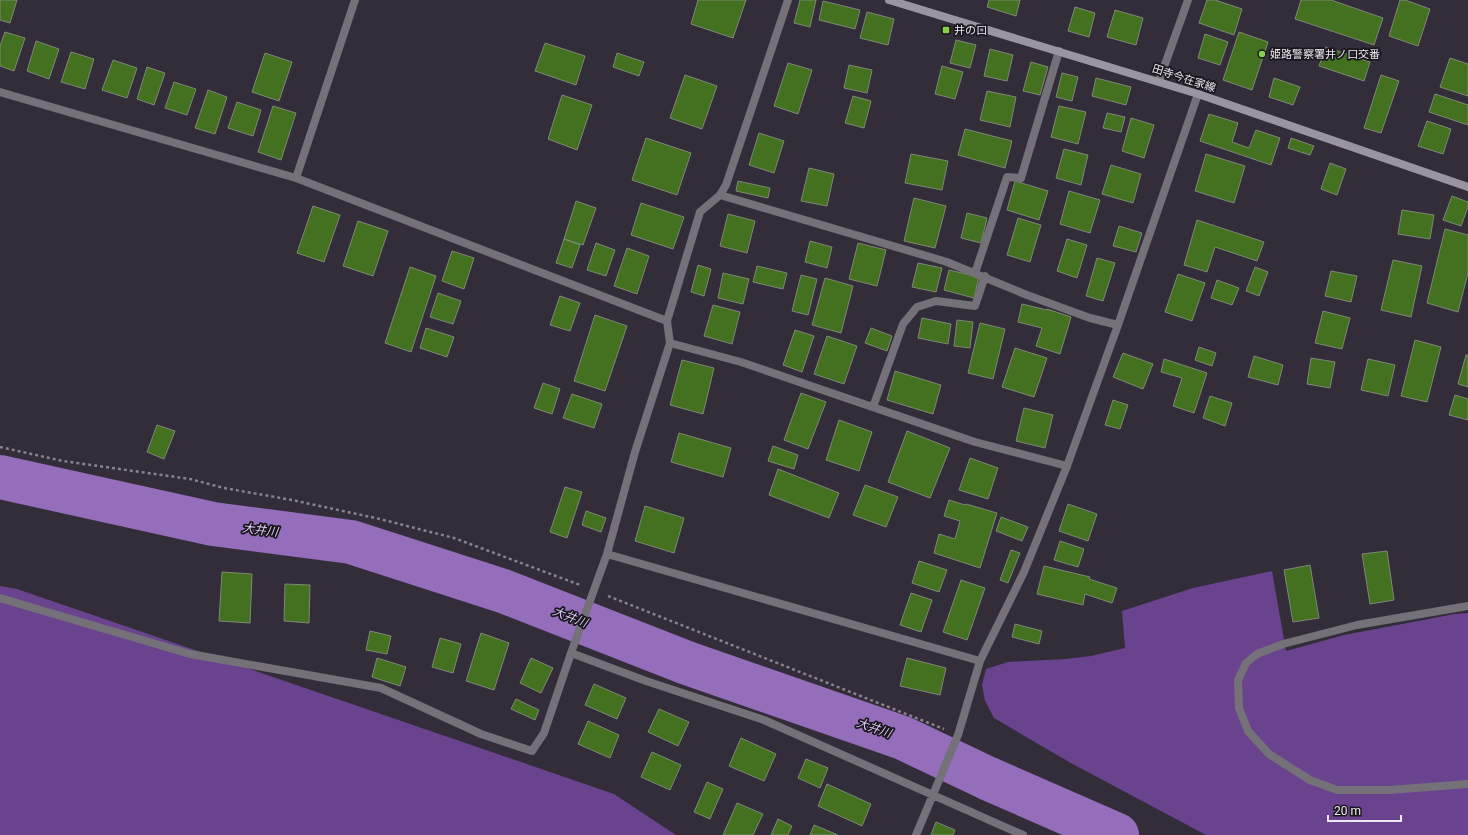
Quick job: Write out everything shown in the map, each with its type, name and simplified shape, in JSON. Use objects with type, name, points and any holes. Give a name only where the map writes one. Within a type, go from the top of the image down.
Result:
[{"type":"main road","name":"田寺今在家線","points":[[890,0],[1159,81],[1468,187]]},
{"type":"street","points":[[296,178],[355,0]]},
{"type":"street","points":[[0,598],[190,654],[381,688],[481,734],[532,751],[544,733],[607,554],[635,452],[670,343],[667,321],[700,212],[720,194],[726,184],[788,0]]},
{"type":"street","points":[[1159,81],[1188,0]]},
{"type":"street","points":[[976,273],[1007,177],[1021,178],[1059,51]]},
{"type":"street","points":[[0,92],[296,178],[667,321]]},
{"type":"street","points":[[916,835],[958,735],[980,661],[1024,572],[1066,466],[1118,325],[1198,94]]},
{"type":"street","points":[[720,194],[947,262],[1090,318],[1118,325]]},
{"type":"street","points":[[873,407],[903,324],[917,307],[936,301],[975,306],[985,276]]},
{"type":"street","points":[[670,343],[741,362],[975,442],[1066,466]]},
{"type":"street","points":[[607,554],[980,661]]},
{"type":"street","points":[[1468,606],[1357,625],[1283,644],[1257,654],[1246,663],[1238,680],[1239,708],[1248,731],[1269,754],[1310,780],[1337,790],[1389,790],[1468,784]]},
{"type":"street","points":[[571,653],[646,681],[764,720],[1023,835]]},
{"type":"path","points":[[0,447],[63,461],[190,479],[224,488],[292,500],[380,519],[454,538],[594,590],[958,735]]},
{"type":"shaded area","points":[[1272,571],[1286,651],[1344,635],[1455,614],[1468,613],[1468,835],[1206,835],[1069,762],[994,718],[985,701],[982,685],[986,669],[1008,662],[1066,659],[1091,656],[1125,648],[1122,611],[1193,588]]},
{"type":"shaded area","points":[[0,586],[17,589],[614,794],[676,835],[0,835]]},
{"type":"building","points":[[0,0],[17,0],[10,23],[0,20]]},
{"type":"building","points":[[698,0],[746,0],[733,38],[691,24]]},
{"type":"building","points":[[800,0],[816,0],[810,27],[794,23]]},
{"type":"building","points":[[989,0],[1020,0],[1016,16],[987,7]]},
{"type":"building","points":[[1207,0],[1215,0],[1242,9],[1234,35],[1199,23]]},
{"type":"building","points":[[1301,0],[1331,0],[1383,18],[1374,45],[1295,19]]},
{"type":"building","points":[[1400,0],[1405,0],[1430,9],[1418,46],[1389,36]]},
{"type":"building","points":[[823,1],[860,10],[855,29],[819,20]]},
{"type":"building","points":[[1075,7],[1095,13],[1089,37],[1068,31]]},
{"type":"building","points":[[1115,10],[1143,18],[1136,45],[1107,37]]},
{"type":"building","points":[[867,12],[894,19],[888,45],[860,38]]},
{"type":"building","points":[[5,32],[25,38],[14,71],[0,66],[0,46]]},
{"type":"building","points":[[1239,32],[1268,42],[1252,90],[1223,80]]},
{"type":"building","points":[[1205,34],[1228,42],[1220,65],[1198,58]]},
{"type":"building","points":[[956,40],[976,45],[970,68],[950,63]]},
{"type":"building","points":[[36,41],[59,49],[49,79],[27,71]]},
{"type":"building","points":[[545,43],[585,56],[576,85],[535,71]]},
{"type":"building","points":[[1326,47],[1370,62],[1364,81],[1319,66]]},
{"type":"building","points":[[990,49],[1013,55],[1007,81],[984,76]]},
{"type":"building","points":[[71,52],[94,59],[85,89],[61,82]]},
{"type":"building","points":[[265,53],[292,62],[279,101],[252,92]]},
{"type":"building","points":[[617,53],[644,62],[639,76],[613,67]]},
{"type":"building","points":[[1450,58],[1468,64],[1468,96],[1440,87]]},
{"type":"building","points":[[113,60],[137,68],[127,98],[102,90]]},
{"type":"building","points":[[1031,62],[1048,67],[1040,95],[1023,91]]},
{"type":"building","points":[[788,63],[812,70],[798,114],[774,106]]},
{"type":"building","points":[[849,65],[872,70],[867,93],[844,88]]},
{"type":"building","points":[[942,66],[963,72],[955,99],[935,94]]},
{"type":"building","points":[[147,67],[165,73],[154,105],[137,99]]},
{"type":"building","points":[[1062,73],[1078,77],[1072,101],[1056,97]]},
{"type":"building","points":[[685,75],[717,86],[702,129],[670,118]]},
{"type":"building","points":[[1381,75],[1399,81],[1381,133],[1364,128]]},
{"type":"building","points":[[1096,78],[1131,87],[1126,105],[1092,96]]},
{"type":"building","points":[[1274,78],[1300,87],[1293,105],[1269,97]]},
{"type":"building","points":[[174,82],[196,89],[187,115],[165,108]]},
{"type":"building","points":[[208,90],[227,97],[215,134],[195,128]]},
{"type":"building","points":[[987,91],[1016,97],[1010,127],[980,120]]},
{"type":"building","points":[[1435,94],[1468,105],[1468,125],[1429,112]]},
{"type":"building","points":[[562,95],[592,105],[577,150],[548,139]]},
{"type":"building","points":[[853,96],[871,101],[864,128],[845,123]]},
{"type":"building","points":[[237,102],[261,110],[253,136],[228,128]]},
{"type":"building","points":[[273,106],[296,113],[281,160],[258,152]]},
{"type":"building","points":[[1059,106],[1086,112],[1078,144],[1051,137]]},
{"type":"building","points":[[1107,113],[1125,117],[1121,132],[1103,128]]},
{"type":"building","points":[[1209,114],[1238,123],[1232,142],[1249,148],[1256,130],[1280,138],[1271,165],[1200,141]]},
{"type":"building","points":[[1131,118],[1154,125],[1144,158],[1122,151]]},
{"type":"building","points":[[1427,121],[1451,129],[1443,154],[1418,146]]},
{"type":"building","points":[[965,129],[1012,141],[1005,168],[958,155]]},
{"type":"building","points":[[759,133],[784,141],[774,173],[749,165]]},
{"type":"building","points":[[646,138],[691,153],[677,195],[632,180]]},
{"type":"building","points":[[1291,138],[1314,146],[1310,155],[1288,148]]},
{"type":"building","points":[[1064,149],[1088,155],[1081,185],[1056,178]]},
{"type":"building","points":[[911,154],[948,161],[942,190],[905,183]]},
{"type":"building","points":[[1206,154],[1245,166],[1234,203],[1195,191]]},
{"type":"building","points":[[1330,163],[1346,169],[1337,195],[1321,189]]},
{"type":"building","points":[[1111,165],[1141,174],[1133,203],[1102,194]]},
{"type":"building","points":[[809,168],[834,174],[827,206],[801,201]]},
{"type":"building","points":[[738,181],[770,188],[768,198],[736,191]]},
{"type":"building","points":[[1015,181],[1048,191],[1039,220],[1007,210]]},
{"type":"building","points":[[1069,191],[1100,200],[1090,233],[1060,224]]},
{"type":"building","points":[[1452,196],[1468,202],[1468,207],[1461,226],[1443,220]]},
{"type":"building","points":[[914,198],[946,206],[935,248],[904,241]]},
{"type":"building","points":[[576,201],[596,208],[583,245],[564,239]]},
{"type":"building","points":[[641,203],[684,217],[673,249],[631,235]]},
{"type":"building","points":[[313,206],[340,215],[324,262],[297,253]]},
{"type":"building","points":[[1402,210],[1434,215],[1430,239],[1398,234]]},
{"type":"building","points":[[967,213],[987,218],[981,243],[961,238]]},
{"type":"building","points":[[728,214],[755,221],[747,253],[720,246]]},
{"type":"building","points":[[1018,218],[1041,225],[1030,262],[1007,255]]},
{"type":"building","points":[[1197,220],[1264,242],[1257,261],[1215,247],[1207,272],[1184,265]]},
{"type":"building","points":[[358,221],[388,231],[373,276],[343,266]]},
{"type":"building","points":[[1119,226],[1142,233],[1136,252],[1113,246]]},
{"type":"building","points":[[1445,229],[1468,235],[1468,273],[1458,312],[1427,303]]},
{"type":"building","points":[[564,239],[580,245],[572,268],[556,263]]},
{"type":"building","points":[[1067,239],[1087,245],[1077,278],[1057,271]]},
{"type":"building","points":[[810,241],[832,247],[827,268],[805,262]]},
{"type":"building","points":[[596,243],[615,250],[606,276],[587,270]]},
{"type":"building","points":[[858,243],[886,250],[877,286],[849,279]]},
{"type":"building","points":[[627,248],[649,256],[637,294],[614,286]]},
{"type":"building","points":[[452,251],[474,258],[464,289],[442,281]]},
{"type":"building","points":[[1097,258],[1115,263],[1103,301],[1086,296]]},
{"type":"building","points":[[1393,260],[1422,266],[1411,317],[1381,310]]},
{"type":"building","points":[[918,263],[942,268],[936,292],[912,287]]},
{"type":"building","points":[[698,265],[711,269],[704,296],[691,292]]},
{"type":"building","points":[[757,266],[787,273],[783,289],[753,282]]},
{"type":"building","points":[[410,267],[436,276],[411,352],[385,343]]},
{"type":"building","points":[[1255,267],[1268,272],[1259,296],[1246,291]]},
{"type":"building","points":[[949,270],[979,277],[974,298],[944,290]]},
{"type":"building","points":[[1331,271],[1357,276],[1351,302],[1325,296]]},
{"type":"building","points":[[723,273],[749,279],[743,304],[718,298]]},
{"type":"building","points":[[1178,274],[1205,283],[1192,321],[1165,312]]},
{"type":"building","points":[[801,275],[817,279],[808,315],[792,311]]},
{"type":"building","points":[[825,278],[853,286],[841,333],[812,325]]},
{"type":"building","points":[[1217,280],[1239,288],[1232,305],[1211,298]]},
{"type":"building","points":[[438,293],[461,301],[453,324],[430,317]]},
{"type":"building","points":[[560,296],[580,303],[570,331],[550,325]]},
{"type":"building","points":[[1022,304],[1047,309],[1071,317],[1060,354],[1036,346],[1042,328],[1018,322]]},
{"type":"building","points":[[713,305],[740,312],[732,344],[704,336]]},
{"type":"building","points":[[1323,311],[1350,318],[1342,349],[1315,343]]},
{"type":"building","points":[[595,315],[627,326],[605,391],[574,381]]},
{"type":"building","points":[[922,318],[951,324],[948,344],[918,338]]},
{"type":"building","points":[[957,320],[973,322],[970,348],[954,346]]},
{"type":"building","points":[[980,323],[1005,329],[993,379],[968,373]]},
{"type":"building","points":[[426,328],[454,337],[447,357],[420,348]]},
{"type":"building","points":[[871,328],[892,336],[887,351],[865,343]]},
{"type":"building","points":[[795,330],[814,336],[802,372],[783,365]]},
{"type":"building","points":[[827,336],[857,346],[844,384],[814,374]]},
{"type":"building","points":[[1415,340],[1441,347],[1427,402],[1401,396]]},
{"type":"building","points":[[1199,347],[1216,353],[1212,366],[1195,360]]},
{"type":"building","points":[[1015,348],[1047,358],[1034,397],[1002,387]]},
{"type":"building","points":[[1123,353],[1153,364],[1143,389],[1113,377]]},
{"type":"building","points":[[1466,355],[1468,355],[1468,387],[1458,384]]},
{"type":"building","points":[[1254,356],[1283,365],[1278,385],[1248,377]]},
{"type":"building","points":[[1311,358],[1335,362],[1330,388],[1307,384]]},
{"type":"building","points":[[1164,359],[1207,373],[1194,413],[1173,406],[1182,378],[1161,372]]},
{"type":"building","points":[[1368,359],[1395,365],[1388,396],[1361,390]]},
{"type":"building","points":[[682,360],[714,368],[703,414],[670,405]]},
{"type":"building","points":[[895,371],[941,385],[933,414],[887,400]]},
{"type":"building","points":[[543,383],[560,389],[552,414],[534,408]]},
{"type":"building","points":[[801,393],[826,402],[808,449],[784,440]]},
{"type":"building","points":[[572,394],[602,404],[594,428],[563,418]]},
{"type":"building","points":[[1455,395],[1468,399],[1468,420],[1449,415]]},
{"type":"building","points":[[1210,396],[1232,403],[1225,426],[1203,418]]},
{"type":"building","points":[[1113,400],[1128,405],[1120,429],[1105,425]]},
{"type":"building","points":[[1024,408],[1053,415],[1045,448],[1016,441]]},
{"type":"building","points":[[839,420],[872,432],[859,471],[826,460]]},
{"type":"building","points":[[157,425],[175,431],[164,459],[147,452]]},
{"type":"building","points":[[907,431],[950,448],[930,498],[888,482]]},
{"type":"building","points":[[679,433],[731,448],[723,477],[671,462]]},
{"type":"building","points":[[773,446],[798,455],[794,469],[768,461]]},
{"type":"building","points":[[970,458],[998,468],[988,499],[959,490]]},
{"type":"building","points":[[778,469],[839,493],[829,518],[769,495]]},
{"type":"building","points":[[865,485],[898,497],[886,527],[853,515]]},
{"type":"building","points":[[565,487],[582,492],[567,538],[550,532]]},
{"type":"building","points":[[949,500],[997,513],[980,568],[934,553],[939,534],[955,539],[960,521],[944,516]]},
{"type":"building","points":[[1068,504],[1097,514],[1088,541],[1059,531]]},
{"type":"building","points":[[645,506],[684,518],[674,553],[635,541]]},
{"type":"building","points":[[586,511],[606,518],[601,532],[582,525]]},
{"type":"building","points":[[1001,517],[1028,527],[1022,541],[996,531]]},
{"type":"building","points":[[1060,541],[1084,549],[1078,567],[1054,560]]},
{"type":"building","points":[[1011,550],[1020,553],[1008,583],[1000,580]]},
{"type":"building","points":[[1387,551],[1394,600],[1370,604],[1362,554]]},
{"type":"building","points":[[919,561],[947,570],[939,592],[912,583]]},
{"type":"building","points":[[1310,565],[1319,618],[1293,622],[1284,570]]},
{"type":"building","points":[[1044,566],[1090,577],[1089,579],[1117,588],[1112,603],[1085,594],[1083,605],[1037,594]]},
{"type":"building","points":[[222,572],[252,574],[250,623],[219,621]]},
{"type":"building","points":[[961,580],[985,588],[967,640],[943,632]]},
{"type":"building","points":[[285,584],[310,585],[309,623],[284,621]]},
{"type":"building","points":[[911,593],[932,600],[921,632],[900,625]]},
{"type":"building","points":[[1015,624],[1042,631],[1039,644],[1012,637]]},
{"type":"building","points":[[370,631],[391,636],[387,654],[366,650]]},
{"type":"building","points":[[481,633],[509,643],[494,690],[466,681]]},
{"type":"building","points":[[440,638],[461,644],[453,673],[432,667]]},
{"type":"building","points":[[377,658],[406,667],[400,686],[372,677]]},
{"type":"building","points":[[531,658],[553,668],[541,693],[520,683]]},
{"type":"building","points":[[907,658],[946,668],[940,695],[900,686]]},
{"type":"building","points":[[594,684],[626,698],[617,719],[585,705]]},
{"type":"building","points":[[516,699],[539,710],[535,720],[511,709]]},
{"type":"building","points":[[659,709],[689,722],[678,746],[648,732]]},
{"type":"building","points":[[588,721],[619,735],[610,758],[578,744]]},
{"type":"building","points":[[741,738],[776,754],[764,781],[729,766]]},
{"type":"building","points":[[652,752],[681,765],[670,790],[641,777]]},
{"type":"building","points":[[806,759],[828,768],[820,788],[798,778]]},
{"type":"building","points":[[707,782],[723,789],[710,819],[694,812]]},
{"type":"building","points":[[827,784],[871,804],[862,826],[818,806]]},
{"type":"building","points":[[737,803],[763,814],[753,835],[723,835]]},
{"type":"building","points":[[778,819],[792,826],[788,835],[771,835]]},
{"type":"building","points":[[936,822],[955,830],[953,835],[931,835]]},
{"type":"building","points":[[814,825],[838,835],[810,835]]},
{"type":"waterway","name":"大井川","points":[[0,477],[213,524],[351,542],[503,591],[687,663],[903,738],[987,778],[1117,835]]},
{"type":"place","name":"井の口","points":[[946,30]]},
{"type":"place","name":"姫路警察署井ノ口交番","points":[[1262,54]]}]
